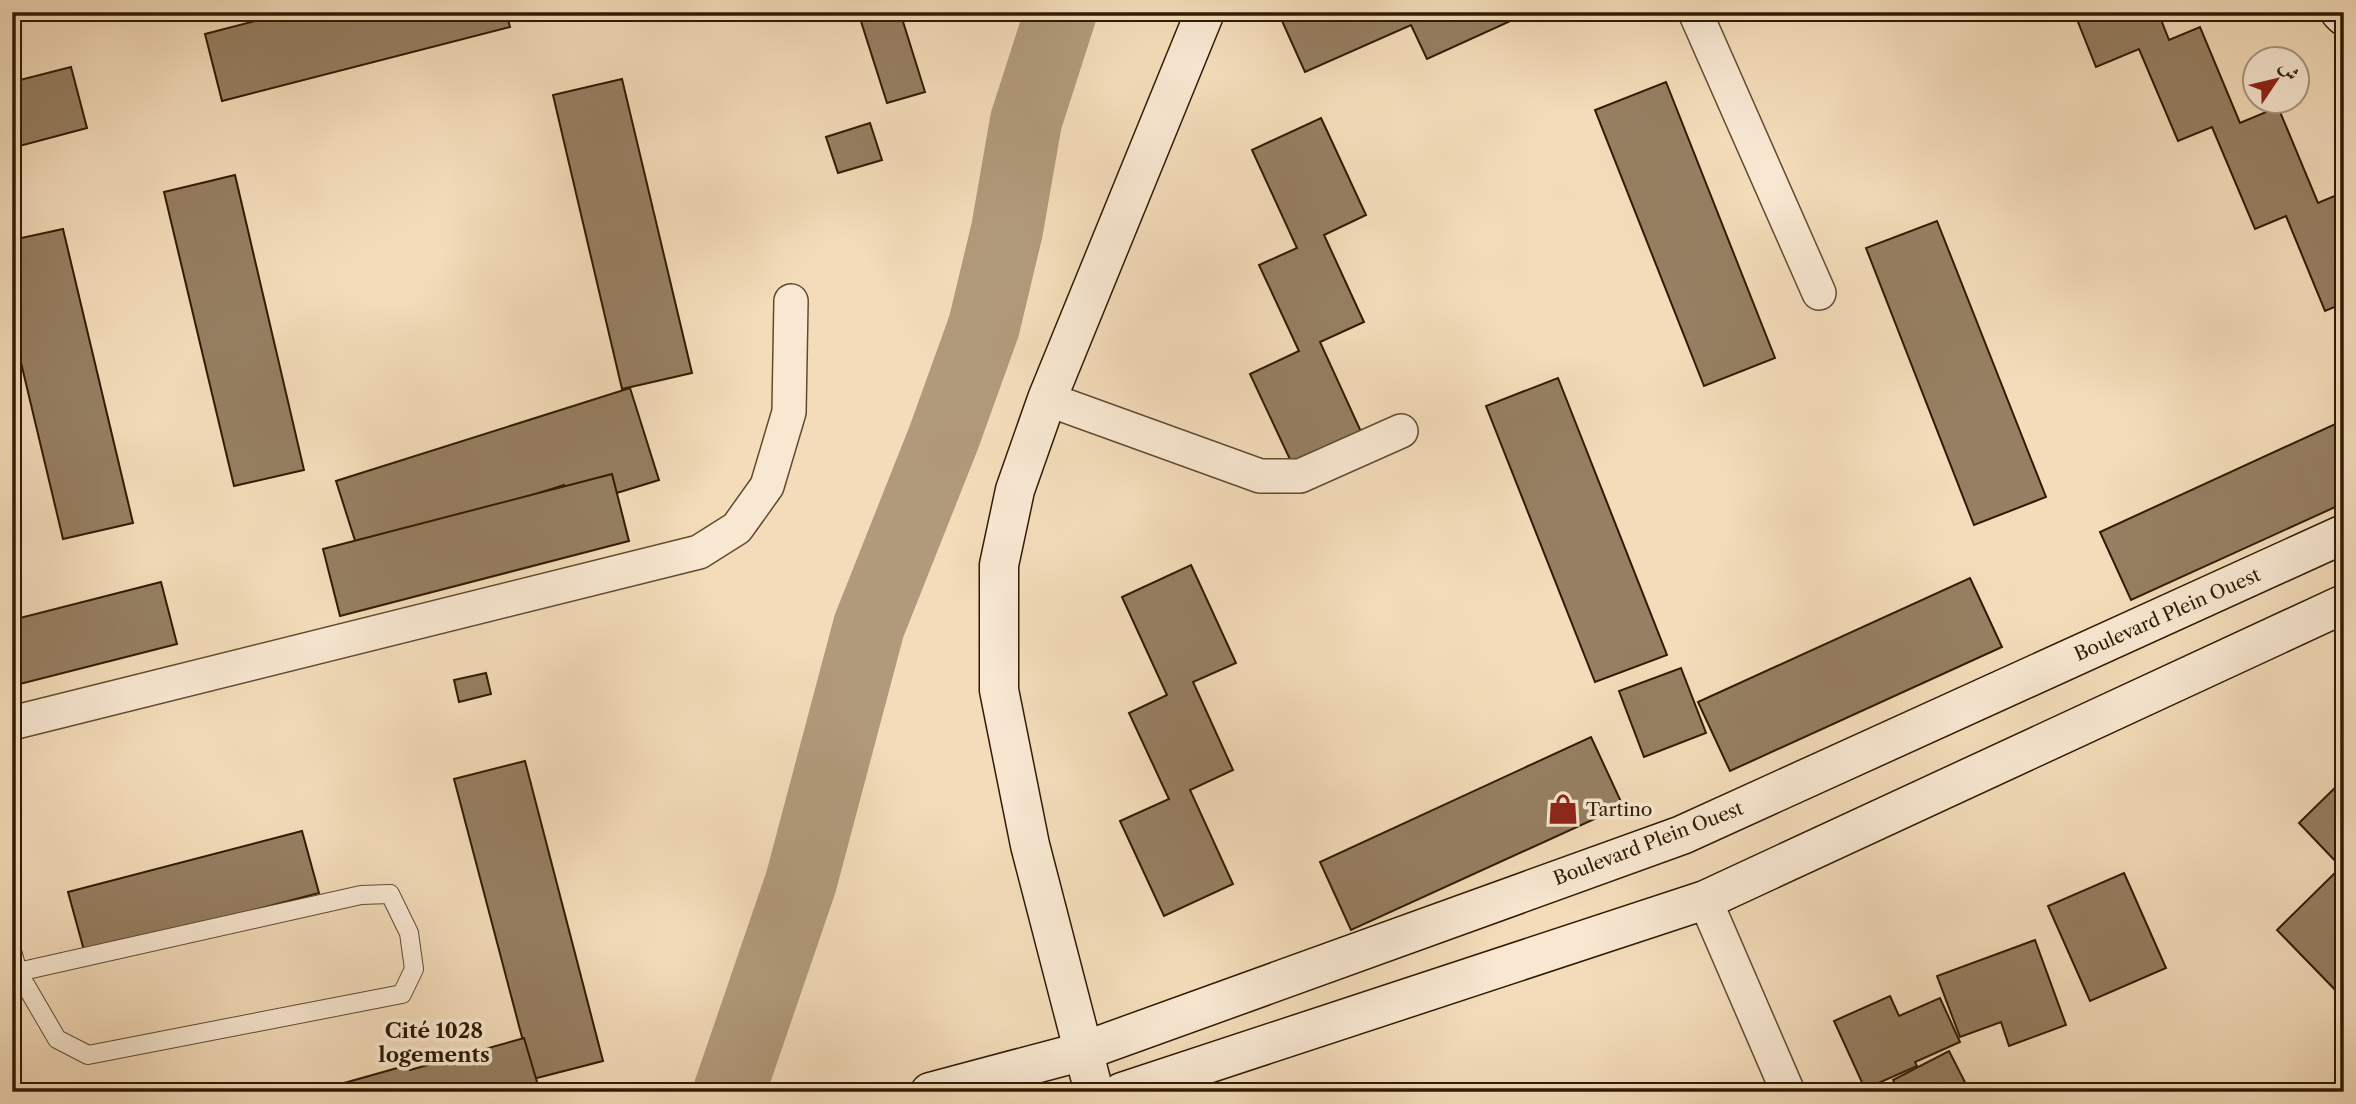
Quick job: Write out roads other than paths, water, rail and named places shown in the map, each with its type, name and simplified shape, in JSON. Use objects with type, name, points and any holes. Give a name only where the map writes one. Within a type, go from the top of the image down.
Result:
[{"type":"main road","points":[[1094,1092],[1030,845],[999,690],[999,565],[1015,491],[1047,399],[1205,12]]},
{"type":"main road","name":"Boulevard Plein Ouest","points":[[930,1092],[1084,1051],[1682,835],[2344,534]]},
{"type":"main road","points":[[1122,1092],[1705,900],[2344,604]]},
{"type":"street","points":[[1695,12],[1819,293]]},
{"type":"street","points":[[12,723],[699,552],[737,528],[767,486],[789,412],[791,301]]},
{"type":"street","points":[[1047,399],[1260,476],[1300,477],[1401,431]]},
{"type":"street","points":[[1705,900],[1788,1092]]},
{"type":"lane","points":[[12,951],[18,972],[57,1039],[88,1055],[402,994],[414,969],[409,933],[390,894],[361,895],[18,972]]},
{"type":"waterway","points":[[729,1092],[801,882],[869,626],[944,437],[984,326],[1007,230],[1026,121],[1061,12]]},
{"type":"place","name":"Tartino","points":[[1563,809]]},
{"type":"district","name":"Cité 1028 logements","points":[[434,1043]]}]
